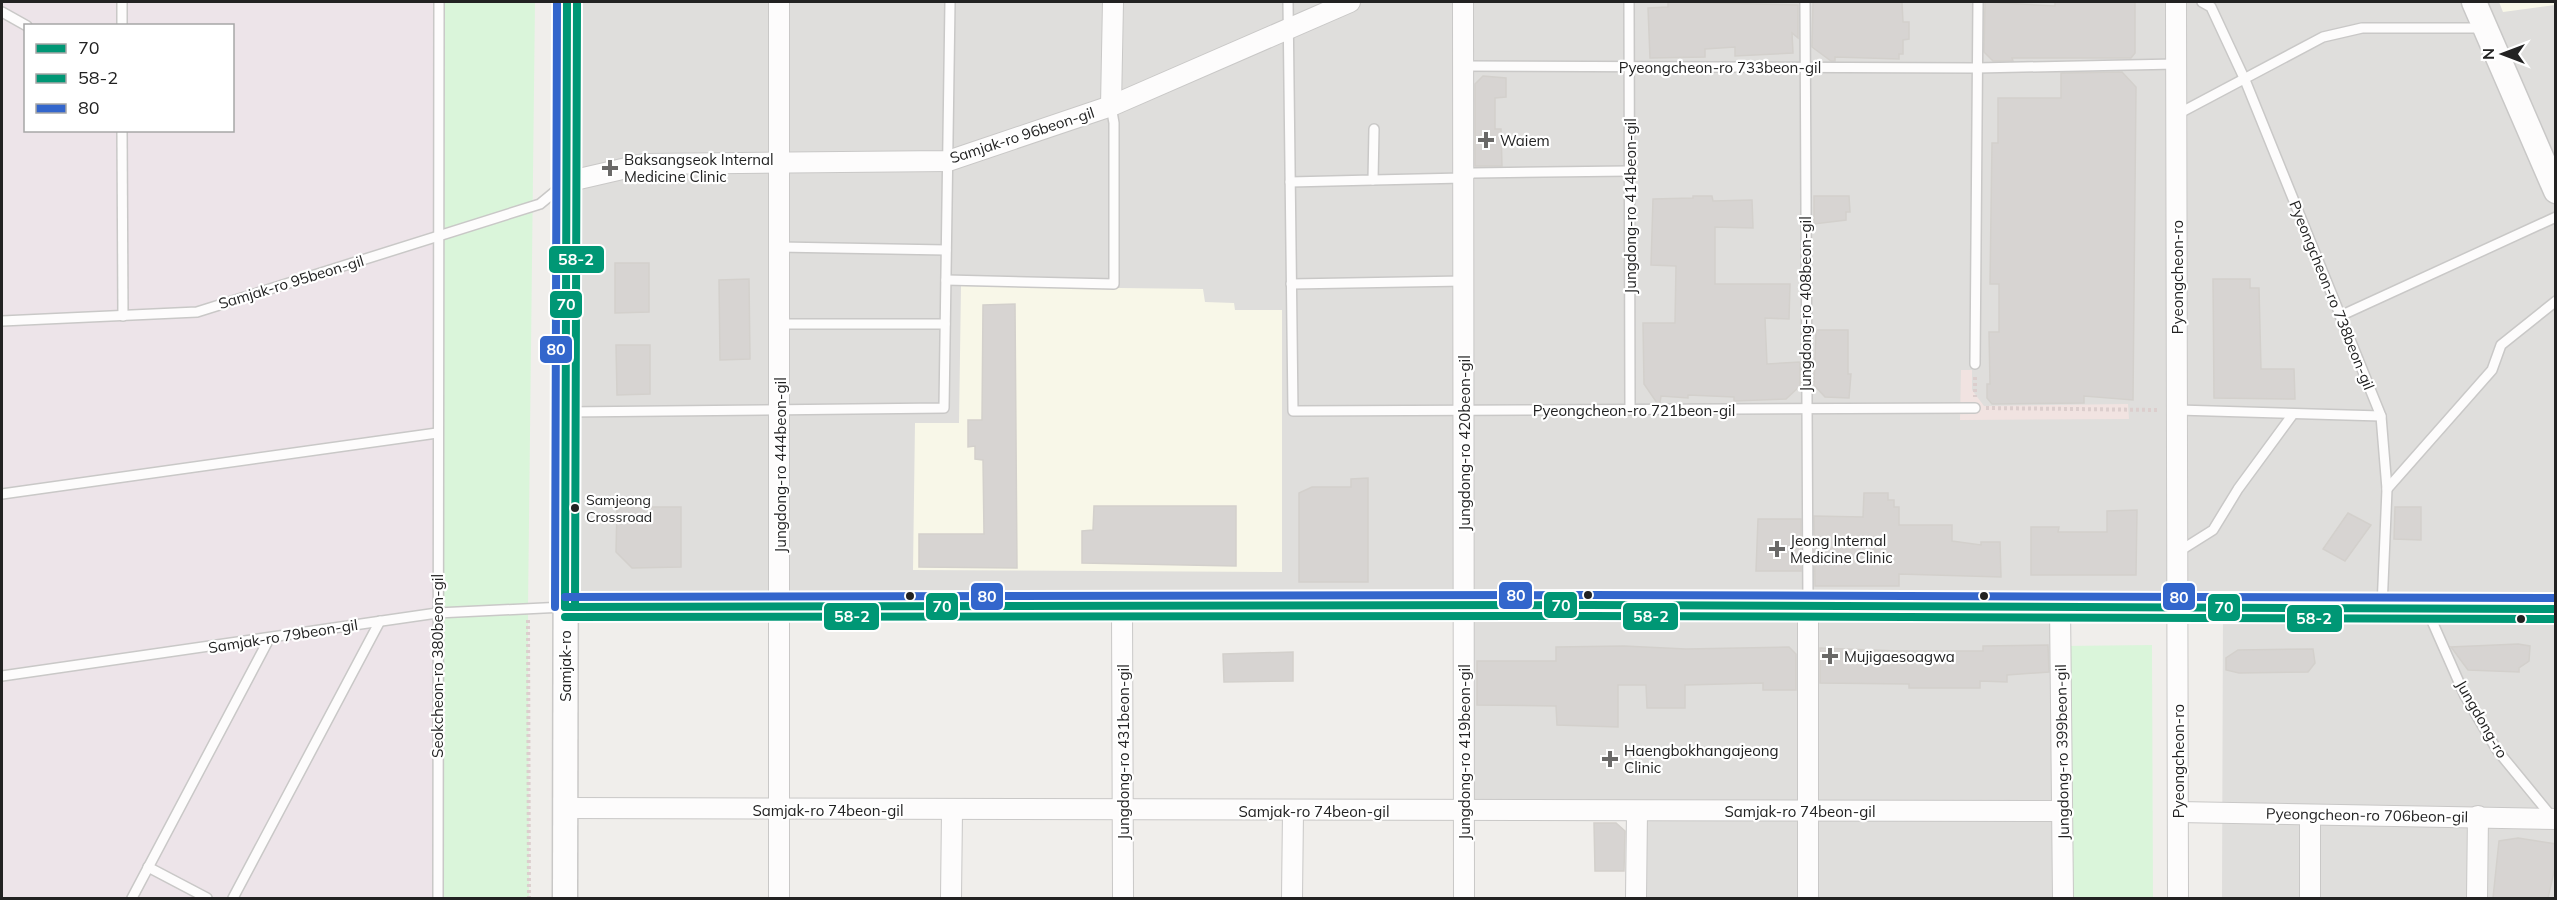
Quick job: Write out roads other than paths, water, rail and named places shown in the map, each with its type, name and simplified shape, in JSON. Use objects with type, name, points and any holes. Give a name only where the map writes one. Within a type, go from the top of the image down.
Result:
[{"type":"street","name":"Samjak-ro","points":[[565,898],[567,2]]},
{"type":"street","name":"Jungdong-ro 444beon-gil","points":[[779,2],[779,898]]},
{"type":"street","points":[[1111,106],[1113,2]]},
{"type":"street","name":"Samjak-ro 96beon-gil","points":[[566,182],[644,164],[948,161],[1111,106],[1350,2]]},
{"type":"street","name":"Jungdong-ro 420beon-gil","points":[[1463,2],[1465,605]]},
{"type":"street","name":"Pyeongcheon-ro","points":[[2176,2],[2178,898]]},
{"type":"street","points":[[2474,2],[2556,191]]},
{"type":"street","points":[[565,607],[1465,605],[2556,609]]},
{"type":"street","name":"Jungdong-ro 419beon-gil","points":[[1464,898],[1465,605]]},
{"type":"street","name":"Jungdong-ro 431beon-gil","points":[[1122,606],[1123,898]]},
{"type":"street","points":[[1808,606],[1808,898]]},
{"type":"street","name":"Jungdong-ro 399beon-gil","points":[[2060,606],[2063,898]]},
{"type":"street","name":"Samjak-ro 74beon-gil","points":[[565,808],[2062,811]]},
{"type":"street","points":[[951,898],[952,810]]},
{"type":"street","points":[[1292,898],[1293,811]]},
{"type":"street","points":[[1636,898],[1637,811]]},
{"type":"street","name":"Pyeongcheon-ro 706beon-gil","points":[[2178,812],[2554,819]]},
{"type":"street","points":[[2310,815],[2310,898]]},
{"type":"street","points":[[2477,898],[2478,816]]},
{"type":"lane","points":[[122,2],[122,24]]},
{"type":"lane","name":"Seokcheon-ro 380beon-gil","points":[[438,898],[439,2]]},
{"type":"lane","points":[[566,412],[944,408],[950,2]]},
{"type":"lane","points":[[1288,2],[1291,284],[1464,280]]},
{"type":"lane","name":"Jungdong-ro 414beon-gil","points":[[1629,2],[1630,410]]},
{"type":"lane","name":"Jungdong-ro 408beon-gil","points":[[1805,2],[1805,408],[1808,606]]},
{"type":"lane","points":[[1975,364],[1978,2]]},
{"type":"lane","name":"Pyeongcheon-ro 738beon-gil","points":[[2202,2],[2211,7],[2245,80],[2381,416],[2386,489],[2382,608]]},
{"type":"lane","points":[[2,12],[24,24]]},
{"type":"lane","points":[[2176,115],[2322,38],[2361,28],[2486,28]]},
{"type":"lane","name":"Pyeongcheon-ro 733beon-gil","points":[[1463,66],[1977,68],[2176,64]]},
{"type":"lane","points":[[946,280],[1114,284],[1114,123],[1111,106]]},
{"type":"lane","points":[[1373,180],[1374,129]]},
{"type":"lane","points":[[122,132],[123,316]]},
{"type":"lane","points":[[1290,182],[1463,178],[1473,173],[1629,171]]},
{"type":"lane","name":"Samjak-ro 95beon-gil","points":[[2,321],[197,312],[540,204],[566,182]]},
{"type":"lane","points":[[2340,316],[2556,217]]},
{"type":"lane","points":[[779,247],[946,250]]},
{"type":"lane","name":"Pyeongcheon-ro 721beon-gil","points":[[1291,284],[1293,411],[1975,408]]},
{"type":"lane","points":[[2386,489],[2492,370],[2501,345],[2556,301]]},
{"type":"lane","points":[[779,324],[945,324]]},
{"type":"lane","points":[[2178,410],[2381,416]]},
{"type":"lane","points":[[2178,552],[2212,530],[2238,489],[2293,414]]},
{"type":"lane","points":[[2,494],[437,433]]},
{"type":"lane","name":"Samjak-ro 79beon-gil","points":[[2,676],[437,613],[565,607]]},
{"type":"lane","name":"Jungdong-ro","points":[[2426,608],[2465,696],[2497,750],[2554,819]]},
{"type":"lane","points":[[233,898],[380,621]]},
{"type":"lane","points":[[132,898],[268,639]]},
{"type":"lane","points":[[148,867],[207,898]]},
{"type":"place","name":"Waiem","points":[[1486,140]]},
{"type":"place","name":"Baksangseok Internal Medicine Clinic","points":[[610,168]]},
{"type":"place","name":"Samjeong Crossroad","points":[[575,508]]},
{"type":"place","name":"Jeong Internal Medicine Clinic","points":[[1777,549]]},
{"type":"place","name":"Mujigaesoagwa","points":[[1830,656]]},
{"type":"place","name":"Haengbokhangajeong Clinic","points":[[1610,759]]}]
